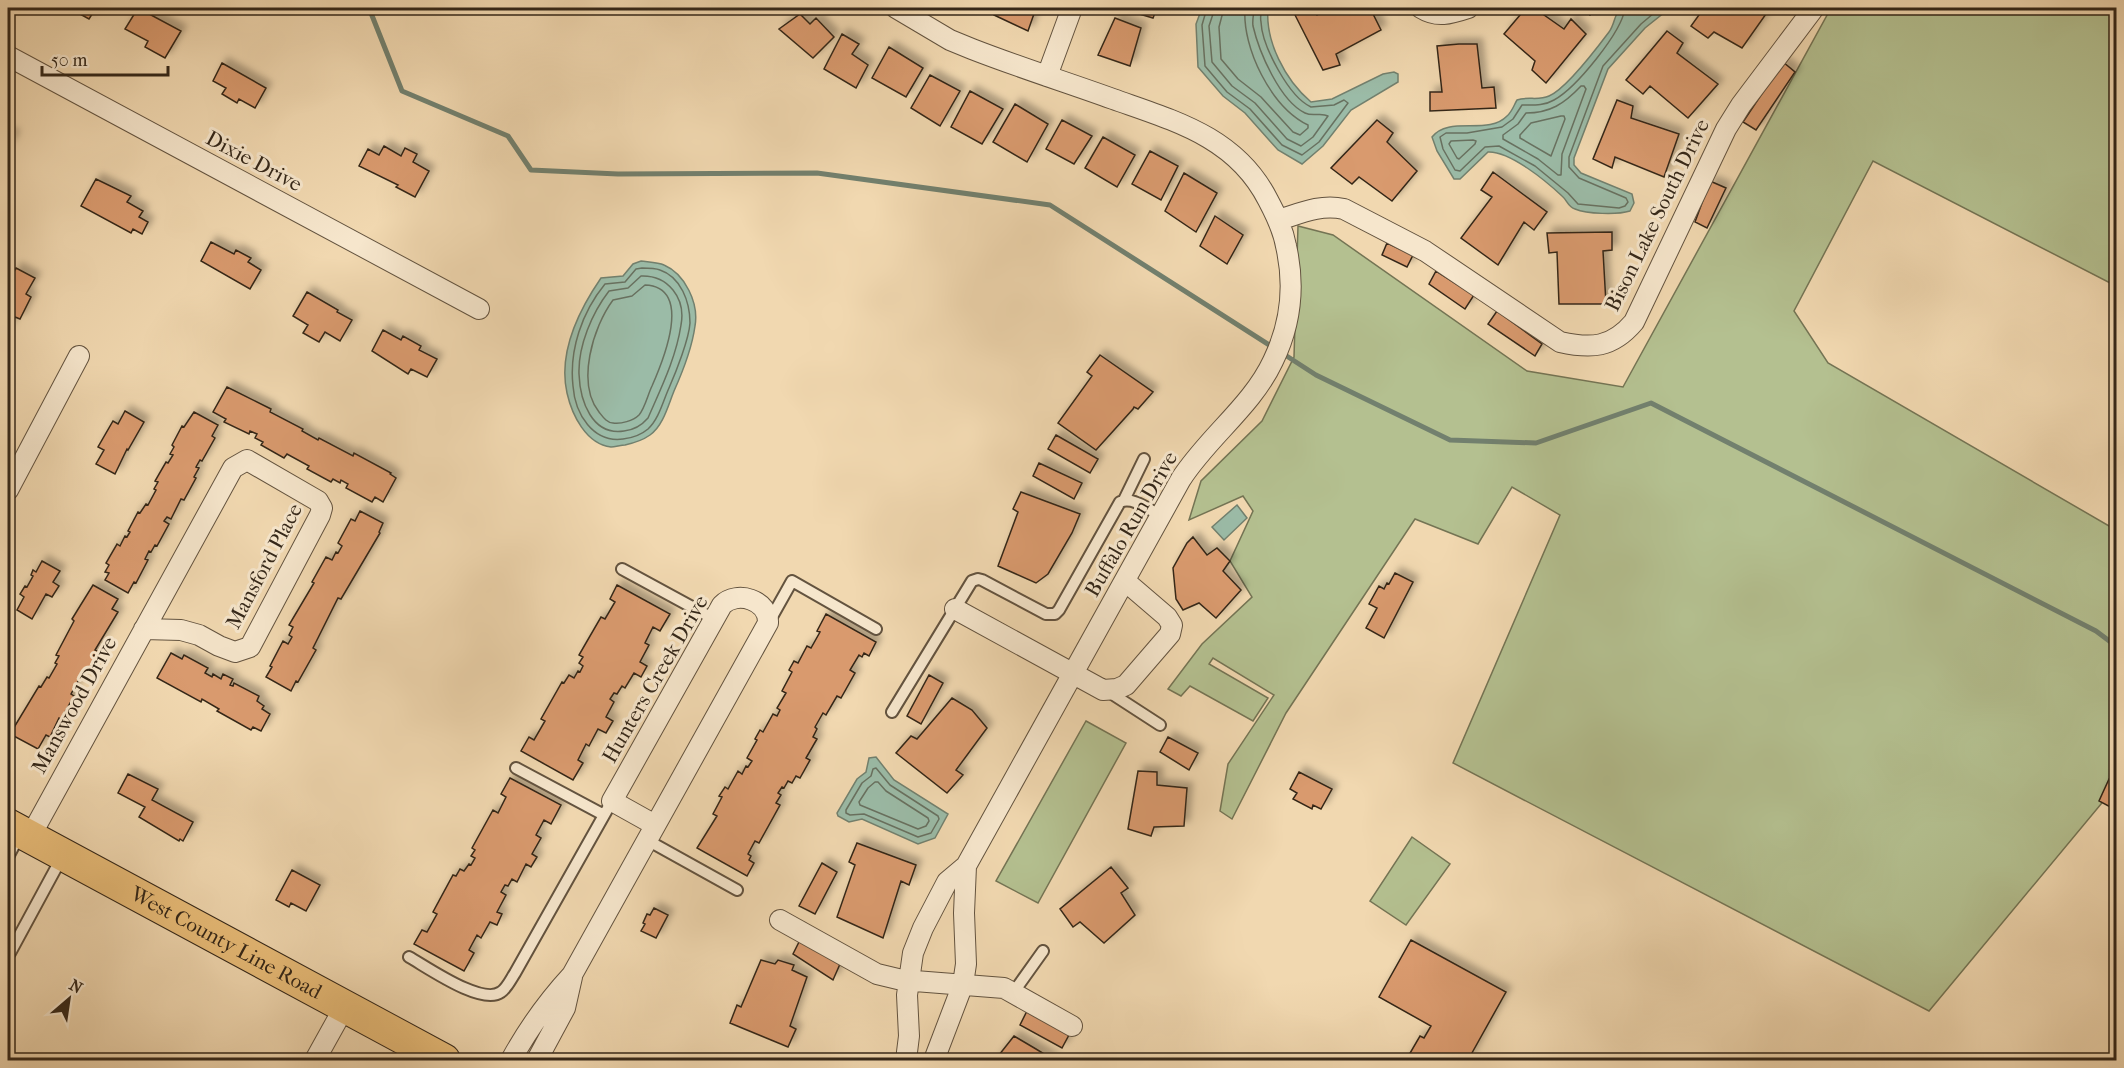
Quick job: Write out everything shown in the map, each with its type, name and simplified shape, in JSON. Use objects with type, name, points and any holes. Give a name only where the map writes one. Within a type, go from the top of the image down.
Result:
[{"type":"main road","name":"West County Line Road","points":[[16,838],[63,855],[444,1060]]},
{"type":"street","name":"Buffalo Run Drive","points":[[896,8],[950,40],[994,58],[1184,125],[1219,143],[1238,158],[1251,173],[1279,220],[1288,256],[1291,288],[1286,327],[1276,355],[1251,395],[1189,467],[966,866],[947,882],[923,928],[908,980],[909,1036],[906,1060]]},
{"type":"street","points":[[1047,76],[1072,8]]},
{"type":"street","points":[[1421,8],[1438,15],[1468,8]]},
{"type":"street","name":"Bison Lake South Drive","points":[[1279,220],[1312,209],[1335,207],[1344,209],[1425,251],[1560,342],[1575,347],[1607,343],[1623,333],[1634,322],[1726,129],[1814,8]]},
{"type":"street","name":"Dixie Drive","points":[[8,56],[479,309]]},
{"type":"street","points":[[8,490],[79,356]]},
{"type":"street","name":"Mansford Place","points":[[247,460],[318,501],[322,508],[320,515],[250,647],[236,652],[199,635],[181,630],[144,629],[233,468],[247,460]]},
{"type":"street","points":[[955,609],[1073,675],[1106,690],[1117,689],[1130,681],[1170,634],[1172,628],[1167,617],[1125,581]]},
{"type":"street","name":"Hunters Creek Drive","points":[[608,808],[725,602],[733,597],[747,598],[764,608],[768,615],[768,623]]},
{"type":"street","points":[[511,1060],[549,1000],[572,975],[768,623]]},
{"type":"street","name":"Manswood Drive","points":[[16,838],[144,629]]},
{"type":"street","points":[[608,808],[651,833]]},
{"type":"street","name":"Buffalo Run Drive","points":[[934,1060],[963,984],[967,957],[964,913],[966,866]]},
{"type":"street","points":[[780,920],[877,974],[908,980],[1004,988],[1072,1026]]},
{"type":"street","points":[[537,1060],[564,1008],[572,975]]},
{"type":"street","points":[[315,1060],[345,1006]]},
{"type":"lane","points":[[892,712],[970,583],[978,579],[1046,614],[1055,614],[1059,610],[1116,507],[1124,500],[1144,459]]},
{"type":"lane","points":[[1124,500],[1135,502],[1161,516]]},
{"type":"lane","points":[[622,569],[714,619]]},
{"type":"lane","points":[[768,623],[792,581],[876,629]]},
{"type":"lane","points":[[1106,690],[1161,726]]},
{"type":"lane","points":[[409,957],[470,991],[487,996],[495,996],[501,992],[515,973],[608,808],[516,768]]},
{"type":"lane","points":[[651,833],[737,890]]},
{"type":"lane","points":[[8,953],[63,855]]},
{"type":"lane","points":[[1013,993],[1043,951]]},
{"type":"shaded area","points":[[1831,8],[2116,8],[2116,286],[1873,161],[1794,311],[1828,363],[2116,530],[2116,786],[1929,1011],[1453,763],[1560,515],[1512,487],[1478,544],[1415,519],[1286,713],[1232,819],[1220,811],[1228,764],[1274,695],[1213,658],[1209,664],[1268,698],[1253,721],[1190,686],[1181,696],[1168,689],[1202,644],[1252,597],[1230,561],[1253,511],[1243,496],[1189,520],[1201,481],[1262,421],[1294,357],[1298,226],[1333,235],[1527,371],[1623,387]]},
{"type":"shaded area","points":[[1086,721],[1126,743],[1038,903],[996,881]]},
{"type":"shaded area","points":[[1412,837],[1450,864],[1406,925],[1370,901]]},
{"type":"water","points":[[1202,8],[1268,8],[1273,46],[1293,83],[1311,102],[1332,99],[1383,74],[1394,72],[1398,74],[1398,82],[1351,110],[1323,146],[1302,164],[1278,150],[1245,113],[1223,96],[1198,67],[1196,24]]},
{"type":"water","points":[[1621,8],[1670,8],[1645,28],[1608,69],[1574,158],[1574,165],[1581,173],[1632,194],[1634,203],[1630,211],[1602,213],[1573,208],[1537,175],[1507,156],[1497,153],[1488,152],[1460,179],[1454,179],[1437,151],[1432,137],[1448,127],[1490,125],[1499,122],[1509,114],[1517,100],[1545,97],[1556,92],[1597,48],[1611,29]]},
{"type":"water","points":[[641,261],[662,264],[672,269],[684,282],[695,308],[695,326],[684,367],[665,415],[655,431],[641,440],[611,447],[602,445],[587,434],[572,410],[567,393],[565,363],[572,332],[601,278],[623,276],[633,264]]},
{"type":"water","points":[[1237,505],[1247,518],[1224,540],[1212,527]]},
{"type":"water","points":[[876,757],[894,780],[948,814],[935,838],[918,844],[862,819],[849,822],[838,816],[837,813],[857,779],[866,772],[869,758]]},
{"type":"building","points":[[69,8],[96,8],[89,19]]},
{"type":"building","points":[[138,8],[181,31],[165,58],[145,47],[148,41],[125,29]]},
{"type":"building","points":[[765,8],[792,8],[765,11]]},
{"type":"building","points":[[996,8],[1036,8],[1028,31],[994,15]]},
{"type":"building","points":[[1119,8],[1157,8],[1153,18]]},
{"type":"building","points":[[1306,8],[1315,8],[1317,15],[1331,8],[1370,8],[1381,30],[1336,54],[1340,65],[1323,70],[1294,13]]},
{"type":"building","points":[[1526,8],[1534,8],[1564,29],[1571,19],[1586,34],[1546,83],[1532,70],[1535,61],[1504,34]]},
{"type":"building","points":[[1582,8],[1598,8],[1590,15]]},
{"type":"building","points":[[1704,8],[1757,8],[1766,14],[1742,48],[1714,32],[1708,38],[1691,26]]},
{"type":"building","points":[[800,14],[810,24],[816,18],[834,37],[813,58],[779,29]]},
{"type":"building","points":[[1115,18],[1141,28],[1130,66],[1098,55]]},
{"type":"building","points":[[1667,31],[1683,43],[1677,53],[1718,84],[1688,118],[1650,86],[1643,94],[1626,80]]},
{"type":"building","points":[[842,34],[859,44],[852,54],[868,65],[856,88],[824,69]]},
{"type":"building","points":[[1477,44],[1482,88],[1494,87],[1496,108],[1430,111],[1430,92],[1442,92],[1437,46]]},
{"type":"building","points":[[889,47],[923,68],[906,97],[872,78]]},
{"type":"building","points":[[1783,62],[1795,72],[1756,130],[1743,122]]},
{"type":"building","points":[[222,63],[266,88],[255,108],[239,99],[237,103],[222,94],[226,88],[213,81]]},
{"type":"building","points":[[930,75],[960,91],[940,126],[911,108]]},
{"type":"building","points":[[970,91],[1003,109],[982,144],[951,127]]},
{"type":"building","points":[[1617,100],[1633,106],[1631,118],[1679,134],[1664,177],[1615,157],[1612,168],[1593,159]]},
{"type":"building","points":[[1015,104],[1048,124],[1027,162],[993,142]]},
{"type":"building","points":[[1062,120],[1092,136],[1074,164],[1046,149]]},
{"type":"building","points":[[1377,120],[1393,133],[1387,142],[1417,171],[1392,201],[1359,177],[1352,184],[1331,168]]},
{"type":"building","points":[[8,132],[14,136],[8,148]]},
{"type":"building","points":[[1103,137],[1135,155],[1117,187],[1085,168]]},
{"type":"building","points":[[384,146],[401,156],[405,148],[417,154],[413,162],[429,171],[415,197],[396,187],[398,185],[359,166],[368,149],[379,155]]},
{"type":"building","points":[[1150,151],[1178,166],[1161,200],[1132,184]]},
{"type":"building","points":[[1493,172],[1547,212],[1534,230],[1524,222],[1498,265],[1461,238],[1492,197],[1481,190]]},
{"type":"building","points":[[1184,173],[1217,193],[1196,232],[1165,211]]},
{"type":"building","points":[[96,179],[131,196],[127,202],[143,211],[139,217],[148,222],[142,234],[133,229],[131,233],[81,206]]},
{"type":"building","points":[[1710,181],[1726,188],[1707,228],[1695,222]]},
{"type":"building","points":[[1215,216],[1243,235],[1227,264],[1200,246]]},
{"type":"building","points":[[1612,232],[1612,250],[1603,251],[1606,304],[1559,304],[1557,252],[1549,253],[1547,233]]},
{"type":"building","points":[[211,242],[234,254],[236,250],[251,258],[248,262],[261,270],[250,289],[201,261]]},
{"type":"building","points":[[1387,243],[1413,255],[1407,267],[1382,255]]},
{"type":"building","points":[[16,268],[35,278],[26,294],[31,297],[20,319],[15,317],[8,329],[8,283]]},
{"type":"building","points":[[1436,271],[1474,295],[1465,309],[1429,284]]},
{"type":"building","points":[[307,292],[352,320],[340,341],[325,332],[319,342],[303,333],[308,325],[293,316]]},
{"type":"building","points":[[1497,311],[1542,344],[1535,356],[1488,324]]},
{"type":"building","points":[[383,330],[401,340],[403,336],[421,346],[419,350],[437,359],[427,377],[411,369],[408,374],[372,351]]},
{"type":"building","points":[[1100,355],[1153,392],[1138,409],[1134,407],[1096,450],[1058,423],[1092,376],[1087,372]]},
{"type":"building","points":[[227,387],[271,409],[270,412],[303,429],[302,431],[318,440],[319,438],[353,456],[354,453],[391,473],[396,478],[383,502],[375,497],[372,502],[346,488],[348,484],[341,480],[340,483],[333,479],[331,482],[307,469],[309,466],[287,454],[284,458],[261,445],[263,442],[255,438],[257,434],[250,431],[249,434],[224,422],[226,419],[213,412]]},
{"type":"building","points":[[125,411],[144,422],[115,474],[96,464],[104,450],[98,447],[113,421],[118,424]]},
{"type":"building","points":[[194,412],[218,425],[212,436],[215,438],[196,467],[199,468],[194,477],[196,478],[184,500],[181,499],[171,519],[167,517],[164,521],[169,524],[157,546],[155,545],[151,552],[149,551],[145,559],[148,560],[128,593],[105,580],[109,573],[105,572],[109,565],[106,563],[117,544],[120,546],[125,536],[127,537],[138,512],[140,513],[146,504],[148,505],[156,490],[154,489],[158,482],[155,481],[173,455],[170,454],[174,447],[172,445],[182,426],[184,427]]},
{"type":"building","points":[[1056,435],[1098,459],[1090,473],[1048,449]]},
{"type":"building","points":[[1039,463],[1082,483],[1074,499],[1033,476]]},
{"type":"building","points":[[1021,492],[1080,514],[1072,533],[1048,574],[1036,583],[998,566],[1018,512],[1013,509]]},
{"type":"building","points":[[360,511],[383,523],[380,533],[341,599],[338,598],[313,648],[316,650],[291,691],[266,677],[272,667],[270,666],[283,641],[288,644],[292,637],[289,635],[293,627],[289,625],[314,583],[312,582],[326,557],[332,560],[336,552],[338,553],[342,546],[338,543],[351,519],[355,521]]},
{"type":"building","points":[[1193,537],[1207,555],[1217,548],[1230,561],[1223,571],[1241,590],[1216,618],[1199,603],[1183,610],[1176,599],[1173,568]]},
{"type":"building","points":[[42,561],[60,571],[53,582],[59,586],[52,597],[46,594],[32,619],[17,610],[24,597],[20,594],[33,576],[31,575],[33,570],[36,572]]},
{"type":"building","points":[[1395,573],[1413,582],[1384,638],[1366,628],[1377,608],[1369,604],[1379,586],[1384,589]]},
{"type":"building","points":[[93,585],[118,599],[112,609],[118,612],[95,650],[99,652],[86,674],[83,672],[71,694],[74,696],[61,719],[59,718],[50,737],[46,735],[38,749],[10,734],[39,686],[41,687],[47,677],[49,678],[57,664],[55,663],[59,656],[56,655],[74,621],[72,619]]},
{"type":"building","points":[[617,585],[670,614],[660,631],[653,627],[645,643],[649,645],[640,662],[647,666],[641,677],[634,673],[625,688],[622,686],[610,699],[614,702],[606,717],[613,721],[606,733],[598,729],[589,746],[586,744],[578,760],[583,763],[573,780],[521,751],[529,737],[534,740],[545,721],[541,719],[562,682],[564,683],[569,675],[574,678],[578,671],[580,672],[583,666],[579,663],[583,657],[579,655],[601,617],[605,619],[615,602],[610,599]]},
{"type":"building","points":[[826,614],[876,642],[869,656],[864,653],[862,657],[859,655],[850,670],[855,673],[841,698],[837,696],[826,715],[823,713],[815,727],[817,729],[813,737],[817,739],[806,758],[810,760],[800,778],[796,776],[792,783],[788,781],[778,793],[781,795],[776,803],[780,805],[759,843],[755,841],[748,854],[751,856],[749,860],[754,863],[747,876],[697,848],[717,816],[713,814],[722,797],[719,796],[725,787],[728,789],[738,771],[742,774],[746,766],[748,767],[752,761],[747,758],[760,730],[763,732],[773,714],[777,716],[780,710],[777,708],[786,693],[782,691],[792,672],[789,670],[794,661],[798,663],[807,646],[811,648]]},
{"type":"building","points":[[171,653],[182,659],[184,655],[208,668],[205,673],[212,677],[213,674],[221,679],[223,674],[233,679],[230,685],[233,686],[234,683],[259,696],[257,701],[264,706],[262,709],[270,714],[261,731],[253,727],[251,730],[217,711],[219,709],[202,699],[201,702],[157,678]]},
{"type":"building","points":[[929,675],[943,683],[921,724],[907,716]]},
{"type":"building","points":[[952,698],[972,710],[987,728],[956,770],[963,775],[947,793],[896,753],[911,736],[917,739]]},
{"type":"building","points":[[1168,737],[1198,753],[1189,770],[1160,752]]},
{"type":"building","points":[[1138,771],[1157,772],[1157,785],[1187,788],[1184,826],[1154,827],[1151,836],[1128,829]]},
{"type":"building","points":[[1299,772],[1332,789],[1321,809],[1313,805],[1312,809],[1293,799],[1297,793],[1290,789]]},
{"type":"building","points":[[128,774],[158,789],[152,800],[193,822],[183,841],[180,839],[179,841],[139,817],[145,807],[118,793]]},
{"type":"building","points":[[510,778],[561,805],[551,824],[544,820],[536,835],[541,838],[532,854],[537,857],[531,867],[526,864],[517,882],[512,879],[508,886],[505,885],[501,892],[506,895],[497,912],[502,914],[497,925],[490,922],[481,938],[477,935],[469,950],[474,953],[464,971],[414,944],[422,930],[427,932],[437,914],[433,912],[453,875],[456,876],[460,869],[464,871],[469,864],[471,865],[475,858],[471,856],[475,850],[472,848],[493,810],[498,813],[506,797],[501,794]]},
{"type":"building","points":[[2109,779],[2116,783],[2116,810],[2099,801]]},
{"type":"building","points":[[857,843],[916,865],[909,885],[901,881],[883,938],[837,917],[855,865],[849,862]]},
{"type":"building","points":[[822,863],[837,872],[815,914],[799,906]]},
{"type":"building","points":[[1111,867],[1128,888],[1121,893],[1135,915],[1104,943],[1080,922],[1073,927],[1060,909]]},
{"type":"building","points":[[292,870],[320,885],[306,911],[291,903],[289,907],[276,900]]},
{"type":"building","points":[[654,908],[668,915],[656,938],[641,931],[647,914],[650,915]]},
{"type":"building","points":[[800,940],[840,964],[833,980],[793,954]]},
{"type":"building","points":[[1411,940],[1506,992],[1468,1060],[1406,1060],[1420,1036],[1424,1038],[1431,1026],[1379,997]]},
{"type":"building","points":[[761,960],[775,964],[778,960],[794,965],[792,970],[807,977],[790,1026],[796,1029],[788,1047],[730,1023],[737,1005],[741,1007]]},
{"type":"building","points":[[1027,1011],[1070,1033],[1062,1048],[1020,1025]]},
{"type":"building","points":[[1014,1036],[1036,1049],[1054,1060],[995,1060]]},
{"type":"waterway","points":[[369,8],[402,91],[508,136],[531,170],[618,174],[817,173],[1050,205],[1274,348]]},
{"type":"waterway","points":[[1282,353],[1316,375],[1450,440],[1536,443],[1651,403],[2096,631],[2116,646]]}]
